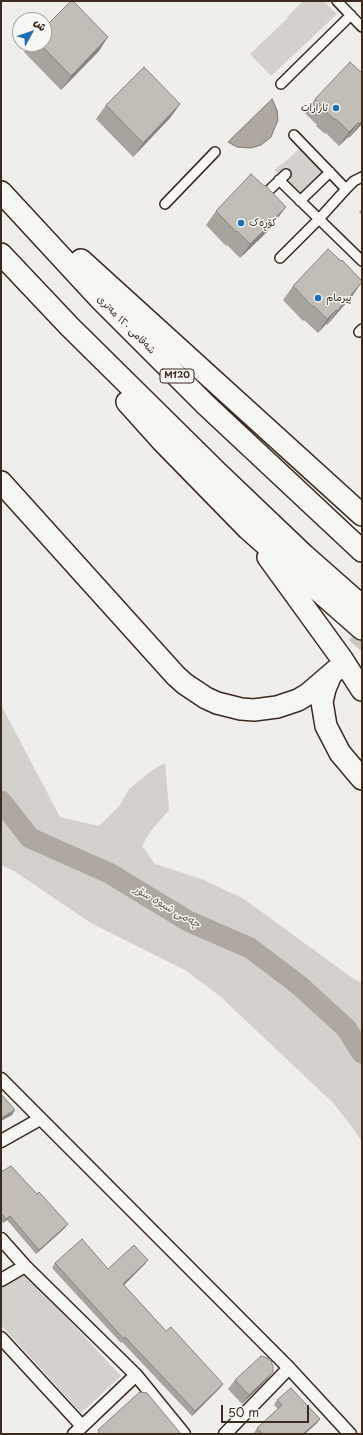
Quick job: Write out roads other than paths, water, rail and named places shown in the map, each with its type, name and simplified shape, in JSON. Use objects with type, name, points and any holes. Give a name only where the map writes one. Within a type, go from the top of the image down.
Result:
[{"type":"highway","points":[[1,187],[361,513]]},
{"type":"highway","name":"شەقامی ١٢٠ مەتری","points":[[1,192],[101,300],[206,405],[362,551]]},
{"type":"highway","points":[[1,254],[70,327],[218,473],[304,555],[362,606]]},
{"type":"highway","points":[[1,264],[25,280]]},
{"type":"highway","points":[[70,327],[113,387],[139,414],[167,447],[248,529],[362,629]]},
{"type":"highway","points":[[1,482],[176,676],[195,692],[229,707],[254,710],[266,709],[298,700],[317,688],[333,673],[325,689],[322,702],[326,726],[340,753],[362,779]]},
{"type":"highway","points":[[248,529],[342,659],[362,690]]},
{"type":"street","points":[[350,1],[340,4],[362,27]]},
{"type":"street","points":[[281,84],[351,15]]},
{"type":"street","points":[[294,135],[346,189]]},
{"type":"street","points":[[165,204],[215,152]]},
{"type":"street","points":[[300,201],[330,172]]},
{"type":"street","points":[[263,196],[282,177],[300,201],[362,260]]},
{"type":"street","points":[[280,258],[354,181],[362,177]]},
{"type":"street","points":[[1,1079],[289,1368],[350,1434]]},
{"type":"street","points":[[1,1141],[40,1119]]},
{"type":"street","points":[[1,1239],[26,1266],[136,1375],[184,1434]]},
{"type":"street","points":[[1,1280],[26,1266]]},
{"type":"street","points":[[1,1338],[78,1430],[136,1375]]},
{"type":"street","points":[[225,1434],[289,1368]]},
{"type":"waterway","name":"چەمی شیوە سۆر","points":[[1,801],[30,838],[109,873],[188,921],[250,948],[300,986],[346,1028],[362,1053]]},
{"type":"tunnel","points":[[336,670],[362,641]]},
{"type":"place","name":"ئارارات","points":[[336,108]]},
{"type":"place","name":"کۆڕەک","points":[[241,223]]},
{"type":"place","name":"پیرمام","points":[[318,298]]}]
